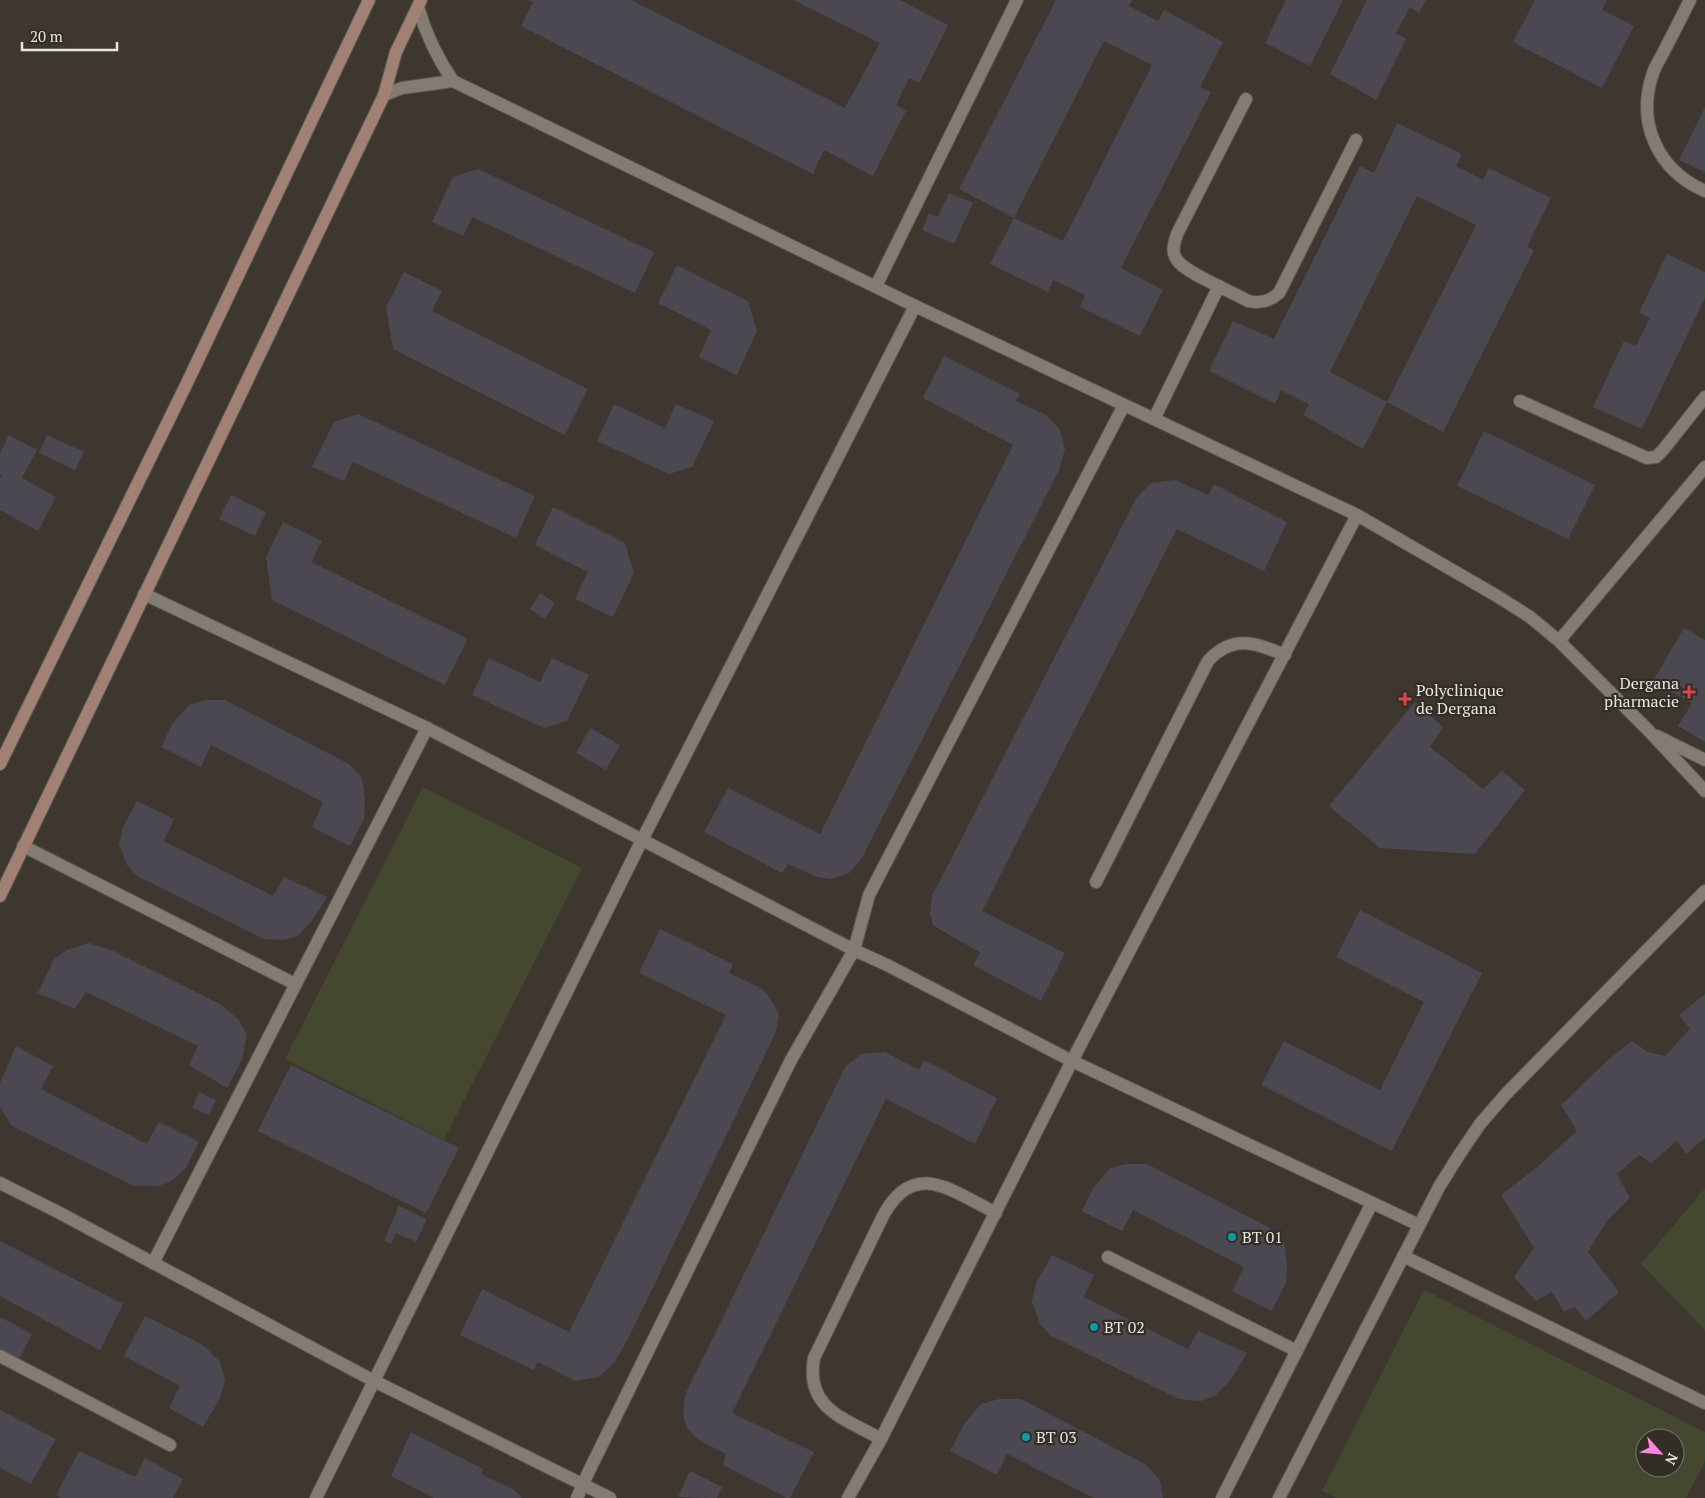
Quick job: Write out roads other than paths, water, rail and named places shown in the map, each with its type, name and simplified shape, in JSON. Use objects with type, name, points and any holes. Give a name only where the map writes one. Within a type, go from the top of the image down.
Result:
[{"type":"street","points":[[0,764],[187,383],[369,0]]},
{"type":"street","points":[[876,286],[1017,0]]},
{"type":"street","points":[[1690,0],[1654,72],[1649,92],[1648,113],[1651,133],[1666,162],[1688,182],[1705,191]]},
{"type":"street","points":[[420,3],[432,46],[454,81],[915,306],[1357,515],[1497,596],[1530,617],[1559,641],[1705,791]]},
{"type":"street","points":[[0,896],[384,95],[396,52],[420,3]]},
{"type":"street","points":[[384,95],[402,88],[454,81]]},
{"type":"street","points":[[1246,99],[1177,234],[1173,248],[1174,254],[1182,266],[1248,301],[1257,303],[1273,298],[1280,293],[1356,140]]},
{"type":"street","points":[[1154,419],[1219,286]]},
{"type":"street","points":[[316,1498],[642,840],[915,306]]},
{"type":"street","points":[[1520,401],[1648,458],[1656,457],[1663,450],[1705,397]]},
{"type":"street","points":[[577,1498],[791,1060],[854,950],[869,895],[1124,405]]},
{"type":"street","points":[[1559,641],[1702,475]]},
{"type":"street","points":[[848,1498],[881,1439],[1072,1061],[1357,515]]},
{"type":"street","points":[[144,594],[427,728],[1072,1061],[1419,1225]]},
{"type":"street","points":[[1096,882],[1208,661],[1216,652],[1238,643],[1251,643],[1285,656]]},
{"type":"street","points":[[153,1263],[427,728]]},
{"type":"street","points":[[1648,731],[1705,760]]},
{"type":"street","points":[[24,846],[295,984]]},
{"type":"street","points":[[1279,1498],[1419,1225],[1459,1155],[1480,1124],[1505,1095],[1705,891]]},
{"type":"street","points":[[0,1183],[374,1381],[610,1498]]},
{"type":"street","points":[[881,1439],[828,1408],[819,1398],[812,1372],[814,1358],[891,1200],[904,1189],[921,1183],[938,1184],[996,1213]]},
{"type":"street","points":[[1222,1498],[1372,1203]]},
{"type":"street","points":[[1403,1256],[1705,1403]]},
{"type":"street","points":[[1108,1257],[1297,1351]]},
{"type":"street","points":[[0,1356],[170,1445]]},
{"type":"place","name":"Dergana pharmacie","points":[[1689,692]]},
{"type":"place","name":"Polyclinique de Dergana","points":[[1405,699]]},
{"type":"place","name":"BT 01","points":[[1232,1237]]},
{"type":"place","name":"BT 02","points":[[1094,1327]]},
{"type":"place","name":"BT 03","points":[[1026,1437]]}]
